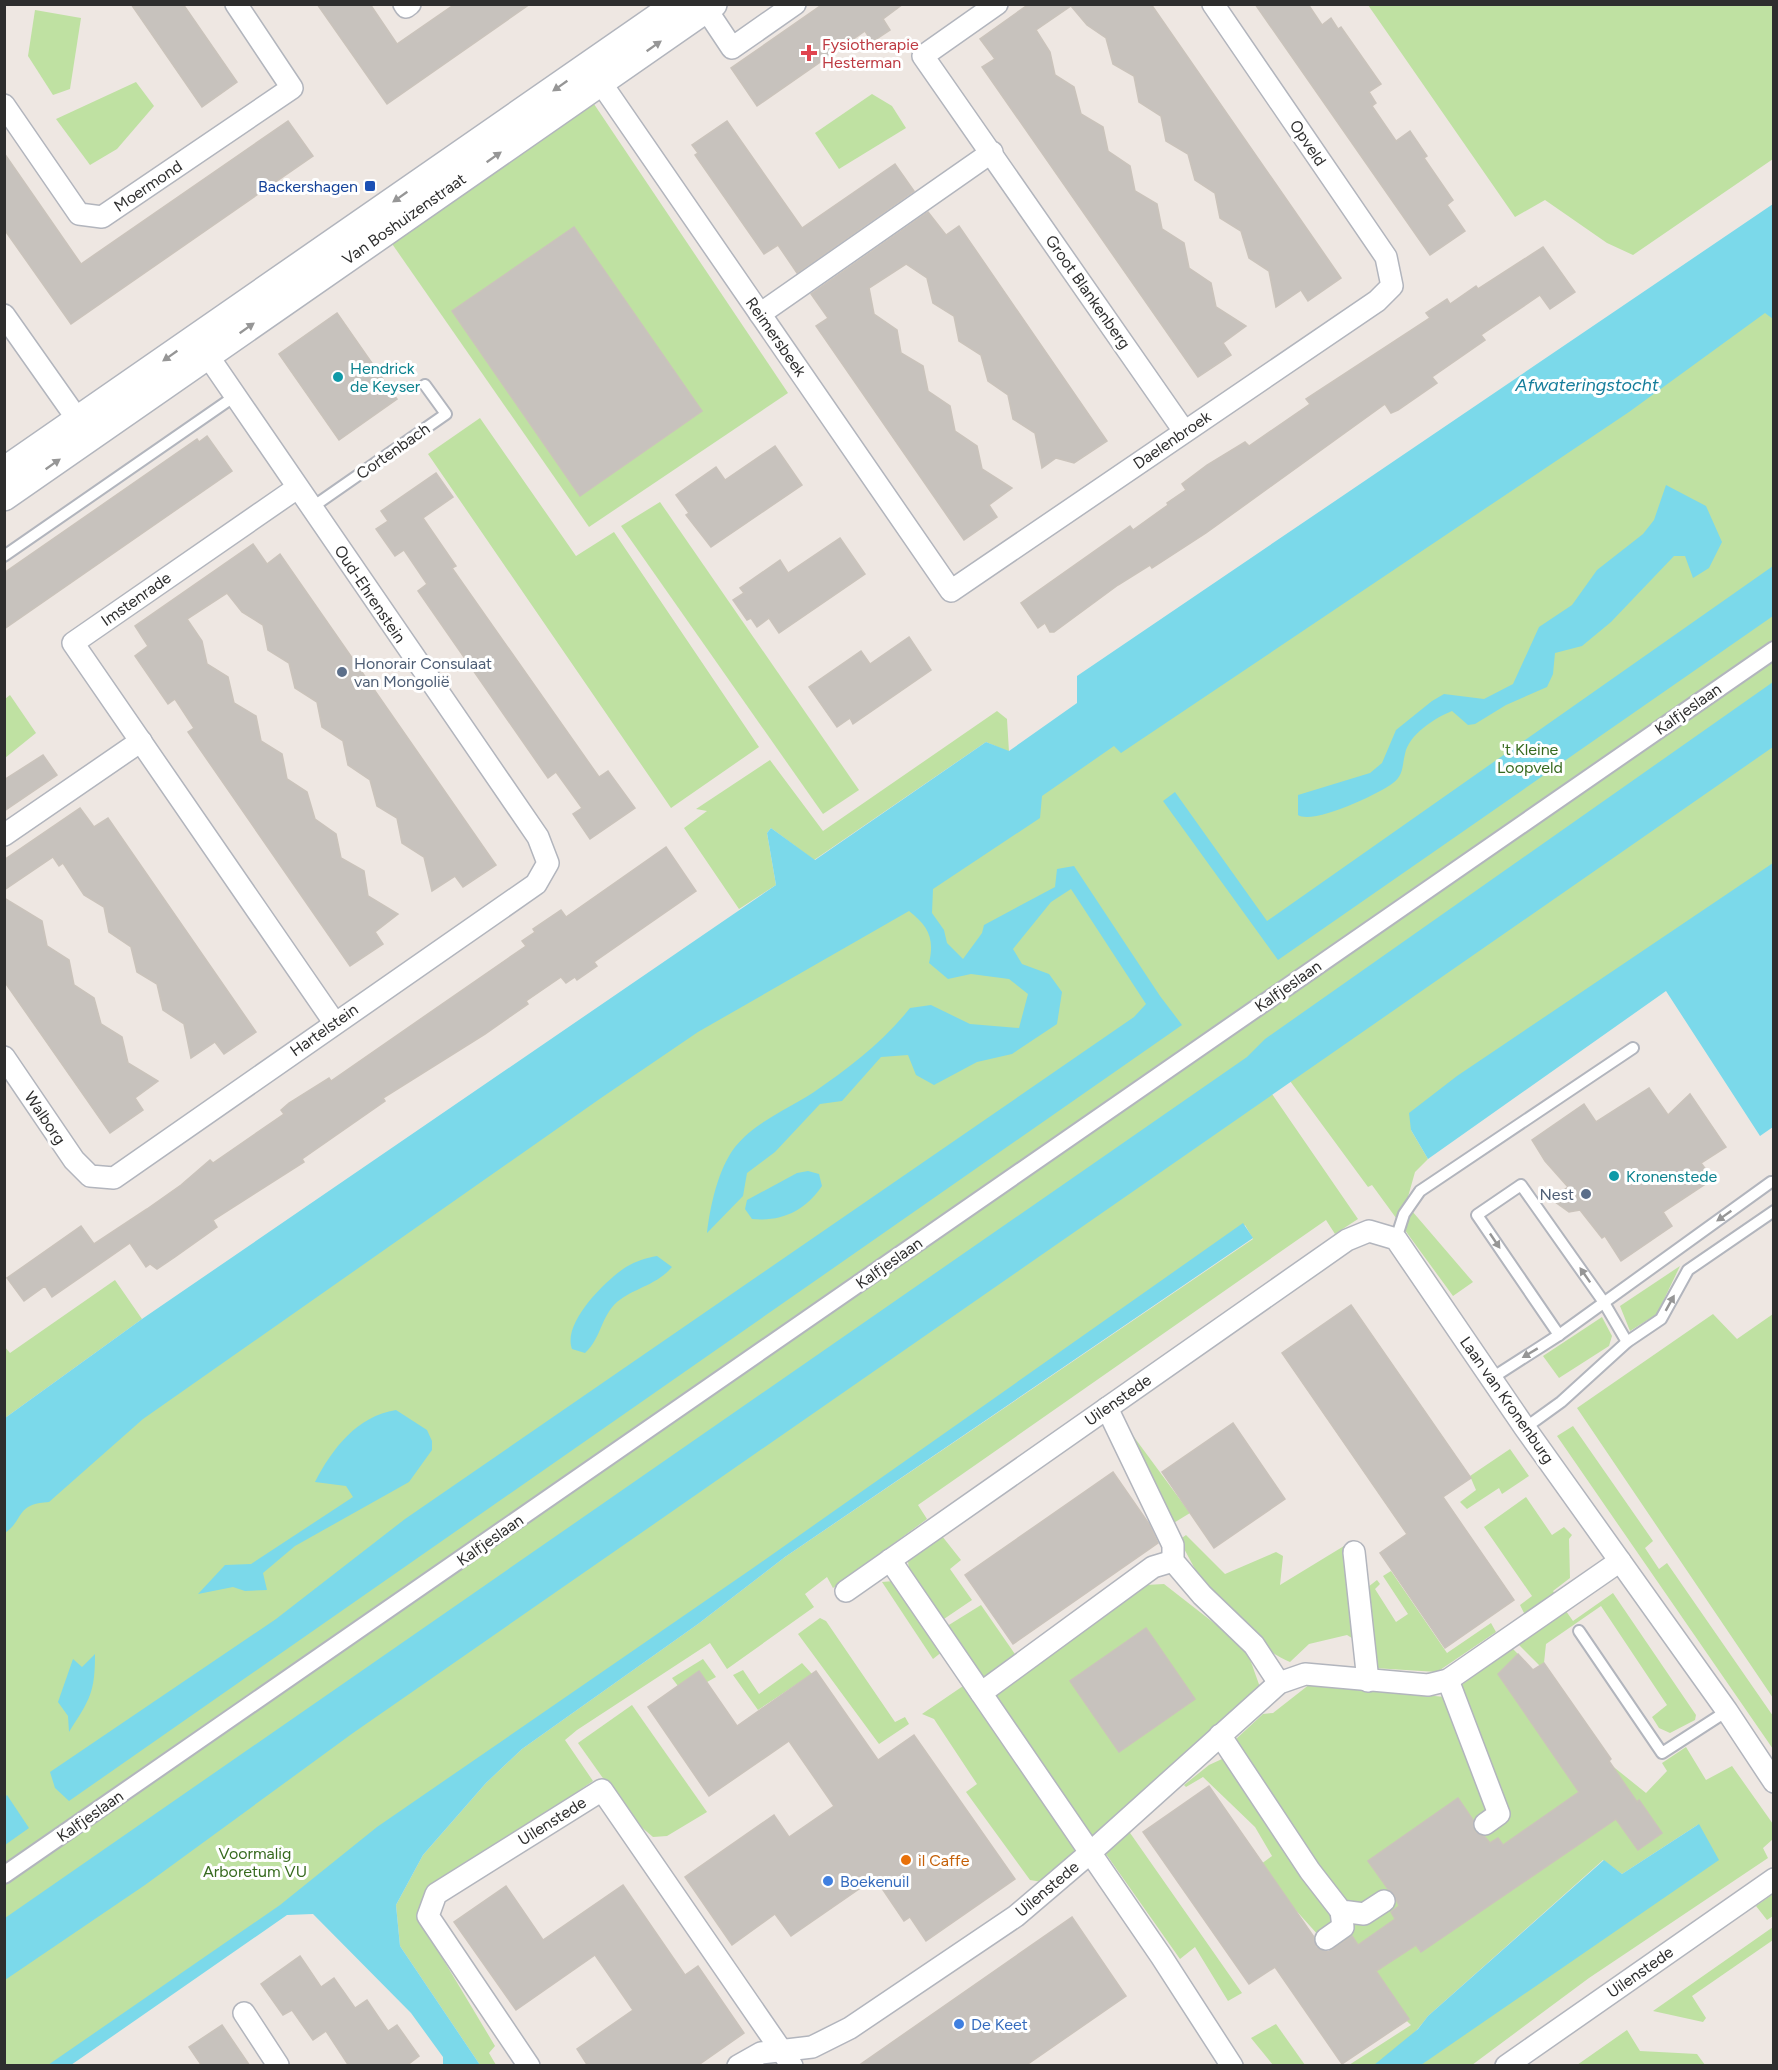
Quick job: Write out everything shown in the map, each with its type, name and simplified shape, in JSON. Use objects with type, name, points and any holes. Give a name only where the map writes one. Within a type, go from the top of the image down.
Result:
[{"type":"street","name":"Moermond","points":[[4,105],[79,214],[102,217],[292,88],[236,4]]},
{"type":"street","points":[[404,4],[406,7],[410,4]]},
{"type":"street","name":"Van Boshuizenstraat","points":[[595,74],[677,4]]},
{"type":"street","name":"Van Boshuizenstraat","points":[[4,497],[84,429],[595,74],[708,6],[732,48],[795,4]]},
{"type":"street","name":"Groot Blankenberg","points":[[997,4],[923,56],[1184,431]]},
{"type":"street","name":"Opveld","points":[[1213,4],[1386,257],[1392,286]]},
{"type":"street","name":"Reimersbeek","points":[[595,74],[951,591]]},
{"type":"street","points":[[759,314],[992,152]]},
{"type":"street","name":"Daelenbroek","points":[[951,591],[1377,302],[1392,286]]},
{"type":"street","points":[[4,315],[84,429]]},
{"type":"street","name":"Oud-Ehrenstein","points":[[201,347],[538,837],[548,863]]},
{"type":"street","name":"Van Boshuizenstraat","points":[[4,471],[84,429]]},
{"type":"street","name":"Imstenrade","points":[[297,488],[73,643],[334,1022]]},
{"type":"street","name":"Kalfjeslaan","points":[[4,1875],[1773,650]]},
{"type":"street","points":[[4,836],[141,741]]},
{"type":"street","name":"Hartelstein","points":[[90,1176],[114,1178],[334,1022],[536,884],[548,863]]},
{"type":"street","name":"Walborg","points":[[4,1058],[74,1160],[90,1176]]},
{"type":"street","name":"Uilenstede","points":[[846,1591],[1347,1240],[1369,1231],[1396,1239]]},
{"type":"street","name":"Laan van Kronenburg","points":[[1396,1239],[1525,1428],[1727,1711],[1773,1782]]},
{"type":"street","points":[[1107,1408],[1173,1545],[1173,1561],[1202,1595],[1254,1645],[1279,1683]]},
{"type":"street","points":[[1354,1552],[1368,1681]]},
{"type":"street","points":[[890,1560],[1091,1852],[1279,1683],[1305,1674],[1428,1685],[1448,1680],[1620,1561]]},
{"type":"street","points":[[981,1693],[1153,1567],[1173,1561]]},
{"type":"street","points":[[1448,1680],[1499,1814],[1485,1824]]},
{"type":"street","points":[[1220,1735],[1310,1871],[1341,1911],[1343,1927],[1326,1938]]},
{"type":"street","name":"Uilenstede","points":[[529,2066],[428,1916],[436,1894],[602,1790],[787,2058]]},
{"type":"street","name":"Uilenstede","points":[[738,2066],[761,2053],[787,2058],[850,2028],[1016,1916],[1091,1852],[1232,2066]]},
{"type":"street","name":"Uilenstede","points":[[1506,2066],[1773,1879]]},
{"type":"street","points":[[1341,1911],[1364,1914],[1384,1901]]},
{"type":"street","points":[[244,2013],[278,2065]]},
{"type":"lane","name":"Cortenbach","points":[[311,508],[446,414],[425,385]]},
{"type":"lane","points":[[4,556],[235,396]]},
{"type":"lane","points":[[1396,1239],[1404,1214],[1420,1191],[1633,1048]]},
{"type":"lane","points":[[1492,1378],[1559,1335],[1603,1301],[1771,1182]]},
{"type":"lane","points":[[1559,1335],[1477,1215],[1521,1185],[1603,1301],[1628,1342]]},
{"type":"lane","points":[[1525,1428],[1561,1402],[1628,1342],[1661,1319],[1688,1270],[1773,1211]]},
{"type":"lane","points":[[1579,1631],[1662,1753],[1727,1711]]},
{"type":"green space","points":[[1368,5],[1773,5],[1773,159],[1633,255],[1607,243],[1545,200],[1515,217]]},
{"type":"green space","points":[[35,10],[81,18],[70,89],[53,95],[28,56]]},
{"type":"green space","points":[[136,82],[154,106],[117,149],[90,165],[56,119]]},
{"type":"green space","points":[[872,94],[892,106],[906,128],[839,169],[815,133]]},
{"type":"green space","points":[[588,103],[594,104],[788,393],[589,527],[388,238]]},
{"type":"green space","name":"'t Kleine Loopveld","points":[[1773,303],[1773,888],[1411,1130],[1428,1159],[1415,1172],[1406,1204],[1473,1282],[1453,1296],[1372,1185],[1368,1187],[1265,1047],[5,1923],[5,1517],[127,1426],[1035,794]]},
{"type":"green space","points":[[480,418],[576,556],[614,532],[759,747],[671,808],[428,454]]},
{"type":"green space","points":[[660,502],[859,790],[823,814],[621,526]]},
{"type":"green space","points":[[10,695],[36,733],[5,758],[5,699]]},
{"type":"green space","points":[[997,711],[1007,719],[1009,752],[986,742],[814,860],[771,828],[767,833],[776,885],[739,909],[684,828],[707,811],[696,809],[770,760],[823,831]]},
{"type":"green space","name":"Voormalig Arboretum VU","points":[[1272,1094],[1358,1219],[1335,1234],[1326,1220],[918,1505],[927,1519],[833,1588],[827,1577],[805,1594],[814,1607],[727,1669],[710,1643],[577,1730],[565,1740],[593,1781],[432,1892],[419,1919],[495,2046],[489,2053],[496,2065],[480,2065],[400,1946],[396,1905],[423,1855],[486,1783],[522,1749],[698,1624],[785,1557],[1253,1239],[1245,1225],[54,2065],[5,2065],[4,1974]]},
{"type":"green space","points":[[1680,1266],[1657,1314],[1630,1331],[1620,1306]]},
{"type":"green space","points":[[115,1280],[142,1319],[5,1418],[4,1346],[10,1353]]},
{"type":"green space","points":[[1713,1314],[1737,1339],[1773,1314],[1773,1698],[1577,1408]]},
{"type":"green space","points":[[1602,1317],[1612,1336],[1609,1346],[1559,1378],[1543,1356]]},
{"type":"green space","points":[[1573,1426],[1653,1541],[1645,1548],[1659,1569],[1667,1563],[1773,1716],[1773,1749],[1557,1436]]},
{"type":"green space","points":[[1134,1437],[1190,1513],[1172,1524],[1128,1440]]},
{"type":"green space","points":[[1510,1449],[1529,1476],[1502,1494],[1499,1488],[1467,1509],[1460,1502],[1476,1490],[1470,1476]]},
{"type":"green space","points":[[1526,1497],[1552,1535],[1564,1527],[1572,1535],[1569,1539],[1570,1578],[1553,1591],[1555,1594],[1525,1615],[1520,1605],[1532,1596],[1484,1527]]},
{"type":"green space","points":[[1186,1535],[1225,1574],[1276,1552],[1283,1556],[1280,1585],[1344,1546],[1350,1556],[1360,1643],[1347,1635],[1309,1644],[1290,1662],[1281,1658],[1246,1632],[1209,1592],[1179,1540]]},
{"type":"green space","points":[[942,1536],[961,1560],[950,1569],[972,1600],[941,1621],[910,1579],[908,1561]]},
{"type":"green space","points":[[1391,1571],[1447,1653],[1491,1623],[1496,1632],[1437,1672],[1374,1668],[1368,1587],[1377,1580],[1380,1584],[1375,1589],[1396,1622],[1408,1614],[1383,1576]]},
{"type":"green space","points":[[894,1581],[943,1651],[933,1659],[882,1582]]},
{"type":"green space","points":[[1164,1584],[1246,1648],[1261,1690],[1091,1838],[994,1703],[999,1691],[1146,1585]]},
{"type":"green space","points":[[1613,1593],[1696,1715],[1695,1720],[1670,1733],[1659,1728],[1652,1717],[1667,1705],[1601,1606],[1546,1644],[1544,1663],[1540,1666],[1518,1644],[1566,1611],[1573,1621]]},
{"type":"green space","points":[[981,1605],[1019,1660],[980,1681],[944,1628]]},
{"type":"green space","points":[[820,1618],[826,1621],[895,1722],[905,1717],[909,1724],[879,1744],[798,1634]]},
{"type":"green space","points":[[1512,1648],[1518,1654],[1498,1674],[1646,1793],[1667,1771],[1662,1763],[1686,1747],[1706,1780],[1732,1766],[1773,1824],[1773,1839],[1763,1848],[1768,1858],[1589,1978],[1472,2065],[1421,2065],[1699,1824],[1622,1874],[1603,1860],[1428,2016],[1411,2037],[1387,2058],[1373,2065],[1349,2065],[1411,2025],[1328,1946],[1257,1867],[1272,1856],[1255,1827],[1203,1777],[1186,1787],[1184,1785],[1209,1765],[1222,1759],[1233,1763],[1240,1750],[1236,1739],[1263,1714],[1273,1713],[1310,1684],[1445,1697]]},
{"type":"green space","points":[[703,1659],[716,1677],[707,1682],[678,1686],[672,1678]]},
{"type":"green space","points":[[802,1663],[812,1674],[758,1710],[733,1675],[743,1670],[759,1694]]},
{"type":"green space","points":[[966,1684],[1077,1843],[1072,1856],[1042,1882],[1030,1880],[966,1792],[977,1784],[934,1719],[922,1714]]},
{"type":"green space","points":[[632,1705],[707,1812],[667,1836],[653,1837],[632,1819],[578,1743]]},
{"type":"green space","points":[[1128,1830],[1242,1993],[1228,2001],[1195,1947],[1180,1959],[1106,1854]]},
{"type":"green space","points":[[1773,1894],[1773,1916],[1767,1920],[1756,1906]]},
{"type":"green space","points":[[1773,1927],[1773,1940],[1692,1996],[1706,2018],[1703,2022],[1653,2011]]},
{"type":"green space","points":[[1276,2024],[1305,2065],[1273,2065],[1251,2038]]},
{"type":"green space","points":[[1627,2030],[1640,2051],[1697,2054],[1705,2065],[1577,2065]]},
{"type":"water","name":"Afwateringstocht","points":[[1773,204],[1773,319],[1765,313],[1629,412],[1121,753],[1114,746],[1042,796],[1040,818],[933,889],[932,913],[944,930],[947,943],[963,959],[982,933],[984,925],[1055,887],[1057,869],[1074,866],[1160,996],[1182,1025],[69,1801],[55,1788],[50,1772],[276,1619],[405,1519],[1134,1017],[1146,1004],[1071,889],[1051,902],[1013,949],[1022,964],[1049,974],[1062,992],[1057,1024],[1012,1054],[977,1062],[934,1085],[916,1075],[908,1055],[881,1057],[842,1101],[820,1104],[775,1152],[747,1173],[743,1196],[707,1233],[719,1177],[729,1156],[743,1138],[762,1123],[814,1092],[853,1064],[889,1032],[910,1008],[931,1005],[970,1024],[1019,1028],[1028,994],[1009,979],[971,974],[948,979],[929,963],[931,946],[928,933],[921,922],[909,911],[698,1032],[601,1098],[143,1419],[49,1502],[38,1503],[25,1509],[16,1523],[5,1533],[5,1418],[142,1319],[776,885],[767,833],[771,828],[815,860],[986,742],[1009,751],[1077,703],[1077,676]]},
{"type":"water","points":[[1666,485],[1706,506],[1722,542],[1709,568],[1693,578],[1685,556],[1674,556],[1611,622],[1582,646],[1555,653],[1553,674],[1547,687],[1506,705],[1475,724],[1468,725],[1452,711],[1445,714],[1417,733],[1407,747],[1401,773],[1393,783],[1346,807],[1317,816],[1298,815],[1298,795],[1370,773],[1382,763],[1396,730],[1432,701],[1444,694],[1484,699],[1513,684],[1539,627],[1572,605],[1597,570],[1643,534],[1654,520]]},
{"type":"water","points":[[1773,566],[1773,616],[1278,960],[1163,801],[1175,792],[1267,921]]},
{"type":"water","points":[[1773,682],[1773,747],[353,1733],[145,1885],[5,1980],[5,1918],[1247,1057],[1265,1039]]},
{"type":"water","points":[[1773,863],[1773,1127],[1760,1136],[1666,991],[1428,1159],[1411,1130],[1409,1113],[1457,1076]]},
{"type":"water","points":[[808,1171],[819,1174],[822,1186],[808,1202],[792,1213],[773,1219],[752,1219],[745,1209],[747,1200],[797,1173]]},
{"type":"water","points":[[1243,1223],[1253,1238],[785,1557],[698,1624],[522,1749],[486,1783],[423,1855],[396,1905],[400,1946],[480,2065],[443,2065],[443,2057],[411,2013],[313,1914],[287,1915],[71,2065],[48,2065],[280,1905],[377,1827],[753,1568]]},
{"type":"water","points":[[657,1256],[672,1267],[659,1278],[617,1302],[585,1353],[572,1349],[573,1327],[579,1315],[597,1292],[626,1267]]},
{"type":"water","points":[[396,1410],[427,1430],[432,1441],[432,1450],[409,1482],[295,1546],[263,1573],[267,1590],[245,1591],[233,1587],[198,1594],[225,1565],[251,1564],[353,1497],[346,1486],[315,1482],[329,1458],[347,1436],[369,1419]]},
{"type":"water","points":[[95,1654],[94,1678],[90,1695],[69,1732],[68,1716],[58,1702],[73,1659],[82,1667]]},
{"type":"water","points":[[7,1795],[29,1828],[5,1845],[5,1797]]},
{"type":"water","points":[[1699,1824],[1719,1860],[1421,2065],[1374,2065],[1418,2029],[1428,2016],[1604,1860],[1622,1874]]},
{"type":"building","points":[[131,4],[183,4],[237,82],[202,107]]},
{"type":"building","points":[[317,4],[370,4],[397,44],[455,4],[530,4],[387,104]]},
{"type":"building","points":[[823,4],[903,4],[883,19],[890,30],[872,42],[865,31],[757,106],[731,68]]},
{"type":"building","points":[[1029,4],[1151,4],[1341,278],[1308,301],[1301,290],[1276,307],[1269,271],[1249,258],[1241,231],[1220,218],[1215,193],[1195,180],[1188,154],[1166,141],[1161,116],[1139,102],[1134,76],[1113,64],[1106,38],[1087,25],[1071,6],[1036,30],[1050,52],[1055,75],[1074,87],[1081,114],[1103,127],[1108,151],[1130,166],[1135,191],[1157,204],[1162,229],[1184,243],[1189,268],[1211,283],[1216,307],[1246,326],[1223,343],[1231,355],[1198,377],[982,67],[995,59],[980,39]]},
{"type":"building","points":[[1255,4],[1308,4],[1322,25],[1331,18],[1338,29],[1341,27],[1381,84],[1369,92],[1376,103],[1372,106],[1396,141],[1410,131],[1427,156],[1424,158],[1453,200],[1447,205],[1465,231],[1430,255]]},
{"type":"building","points":[[288,121],[313,156],[71,324],[4,229],[4,153],[81,264]]},
{"type":"building","points":[[727,121],[802,228],[895,164],[914,191],[797,273],[778,245],[764,254],[695,155],[698,153],[692,145]]},
{"type":"building","points":[[928,212],[946,235],[959,226],[1107,441],[1074,463],[1056,458],[1042,468],[1035,433],[1013,419],[1008,395],[988,381],[981,355],[959,341],[954,316],[933,303],[927,278],[906,264],[869,288],[874,314],[897,330],[901,353],[923,366],[928,391],[950,406],[955,431],[977,446],[982,469],[1012,488],[989,505],[997,517],[964,540],[816,326],[828,318],[811,294]]},
{"type":"building","points":[[574,227],[702,411],[580,496],[452,311]]},
{"type":"building","points":[[1543,247],[1575,292],[1550,309],[1540,295],[1481,335],[1485,340],[1432,377],[1437,383],[1398,410],[1391,413],[1385,404],[1206,533],[1152,568],[1150,565],[1118,585],[1054,632],[1050,632],[1045,623],[1038,628],[1021,603],[1130,526],[1133,530],[1168,505],[1167,503],[1186,490],[1182,484],[1207,465],[1245,442],[1249,446],[1310,404],[1306,399],[1430,318],[1426,313],[1447,299],[1450,304],[1476,286],[1478,289]]},
{"type":"building","name":"Hendrick de Keyser","points":[[337,313],[397,399],[339,440],[279,354]]},
{"type":"building","points":[[207,436],[232,471],[4,629],[4,573],[197,439],[199,442]]},
{"type":"building","points":[[775,446],[802,485],[711,547],[686,515],[689,513],[676,495],[716,467],[725,480]]},
{"type":"building","points":[[436,473],[453,497],[423,518],[456,566],[452,568],[599,777],[608,771],[635,808],[590,839],[573,814],[582,808],[556,772],[548,778],[418,591],[427,584],[404,550],[395,556],[376,529],[388,521],[381,511]]},
{"type":"building","points":[[840,538],[865,574],[779,633],[769,618],[757,627],[751,618],[747,620],[733,600],[744,593],[740,588],[780,560],[788,573]]},
{"type":"building","points":[[253,544],[267,564],[280,554],[496,865],[463,887],[455,876],[432,891],[424,857],[402,843],[397,818],[377,806],[370,780],[348,765],[343,741],[322,727],[317,702],[295,688],[289,663],[268,650],[263,625],[242,612],[227,593],[187,619],[202,641],[207,664],[228,677],[234,703],[256,716],[261,741],[282,754],[287,779],[307,792],[315,819],[336,834],[341,858],[364,871],[368,896],[398,914],[375,932],[383,944],[350,966],[188,732],[194,728],[175,699],[168,704],[135,656],[148,646],[135,626]]},
{"type":"building","points":[[909,637],[931,670],[853,724],[850,718],[837,727],[809,687],[861,651],[870,664]]},
{"type":"building","points":[[43,755],[57,775],[4,811],[4,780]]},
{"type":"building","points":[[80,808],[94,827],[108,818],[256,1032],[224,1054],[215,1042],[191,1058],[184,1024],[163,1010],[157,984],[137,972],[131,947],[109,932],[104,907],[84,895],[63,863],[59,866],[53,857],[4,890],[4,860]]},
{"type":"building","points":[[666,847],[696,891],[594,962],[597,966],[577,980],[575,977],[566,983],[561,977],[526,1001],[528,1004],[485,1034],[383,1098],[385,1101],[302,1159],[304,1162],[213,1220],[217,1227],[157,1269],[150,1264],[146,1267],[130,1243],[52,1297],[45,1286],[24,1301],[7,1278],[81,1226],[94,1244],[181,1185],[210,1160],[213,1163],[284,1114],[281,1110],[289,1103],[329,1078],[331,1081],[526,946],[522,941],[535,932],[533,929],[561,910],[566,917]]},
{"type":"building","points":[[4,898],[42,921],[47,946],[69,960],[74,985],[94,998],[101,1024],[122,1037],[128,1063],[158,1081],[135,1098],[143,1110],[110,1133],[4,981]]},
{"type":"building","name":"Kronenstede","points":[[1649,1088],[1668,1115],[1690,1094],[1726,1147],[1701,1163],[1713,1179],[1663,1212],[1672,1226],[1621,1261],[1605,1236],[1602,1238],[1580,1210],[1569,1212],[1551,1199],[1568,1187],[1545,1161],[1532,1140],[1584,1104],[1596,1122]]},
{"type":"building","points":[[1351,1305],[1471,1478],[1443,1497],[1514,1600],[1445,1648],[1380,1553],[1407,1534],[1282,1353]]},
{"type":"building","points":[[1233,1423],[1285,1499],[1214,1548],[1162,1472]]},
{"type":"building","points":[[1113,1472],[1149,1524],[1158,1543],[1013,1644],[965,1575]]},
{"type":"building","points":[[1146,1628],[1195,1699],[1119,1752],[1070,1681]]},
{"type":"building","points":[[1518,1654],[1533,1670],[1544,1663],[1611,1759],[1609,1761],[1637,1802],[1639,1800],[1662,1833],[1638,1850],[1616,1819],[1421,1952],[1416,1945],[1376,1971],[1409,2019],[1342,2064],[1275,1967],[1249,1984],[1143,1832],[1209,1786],[1314,1937],[1316,1947],[1328,1952],[1352,1936],[1358,1945],[1395,1919],[1391,1912],[1399,1906],[1394,1894],[1368,1861],[1458,1798],[1473,1820],[1475,1832],[1485,1837],[1490,1843],[1498,1838],[1503,1845],[1579,1792],[1498,1674]]},
{"type":"building","points":[[699,1671],[737,1726],[816,1671],[878,1760],[914,1735],[1015,1879],[926,1941],[910,1917],[904,1921],[875,1878],[791,1936],[775,1914],[732,1945],[685,1877],[774,1815],[789,1837],[834,1806],[789,1741],[709,1796],[648,1707]]},
{"type":"building","points":[[623,1885],[685,1975],[698,1966],[744,2033],[697,2066],[588,2066],[577,2049],[633,2010],[595,1955],[516,2010],[454,1922],[506,1886],[543,1940]]},
{"type":"building","points":[[1072,1917],[1126,1996],[1025,2066],[858,2066]]},
{"type":"building","points":[[300,1956],[321,1987],[334,1978],[355,2008],[367,2000],[388,2031],[397,2025],[419,2056],[406,2066],[349,2066],[326,2031],[313,2040],[292,2010],[283,2015],[261,1984]]},
{"type":"building","points":[[222,2025],[250,2066],[202,2066],[189,2047]]},
{"type":"place","name":"Fysiotherapie Hesterman","points":[[809,53]]},
{"type":"place","name":"Backershagen","points":[[370,186]]},
{"type":"place","name":"Hendrick de Keyser","points":[[338,377]]},
{"type":"place","name":"Honorair Consulaat van Mongolië","points":[[342,672]]},
{"type":"place","name":"Kronenstede","points":[[1614,1176]]},
{"type":"place","name":"Nest","points":[[1586,1194]]},
{"type":"place","name":"il Caffe","points":[[906,1860]]},
{"type":"place","name":"Boekenuil","points":[[828,1881]]},
{"type":"place","name":"De Keet","points":[[959,2024]]}]
